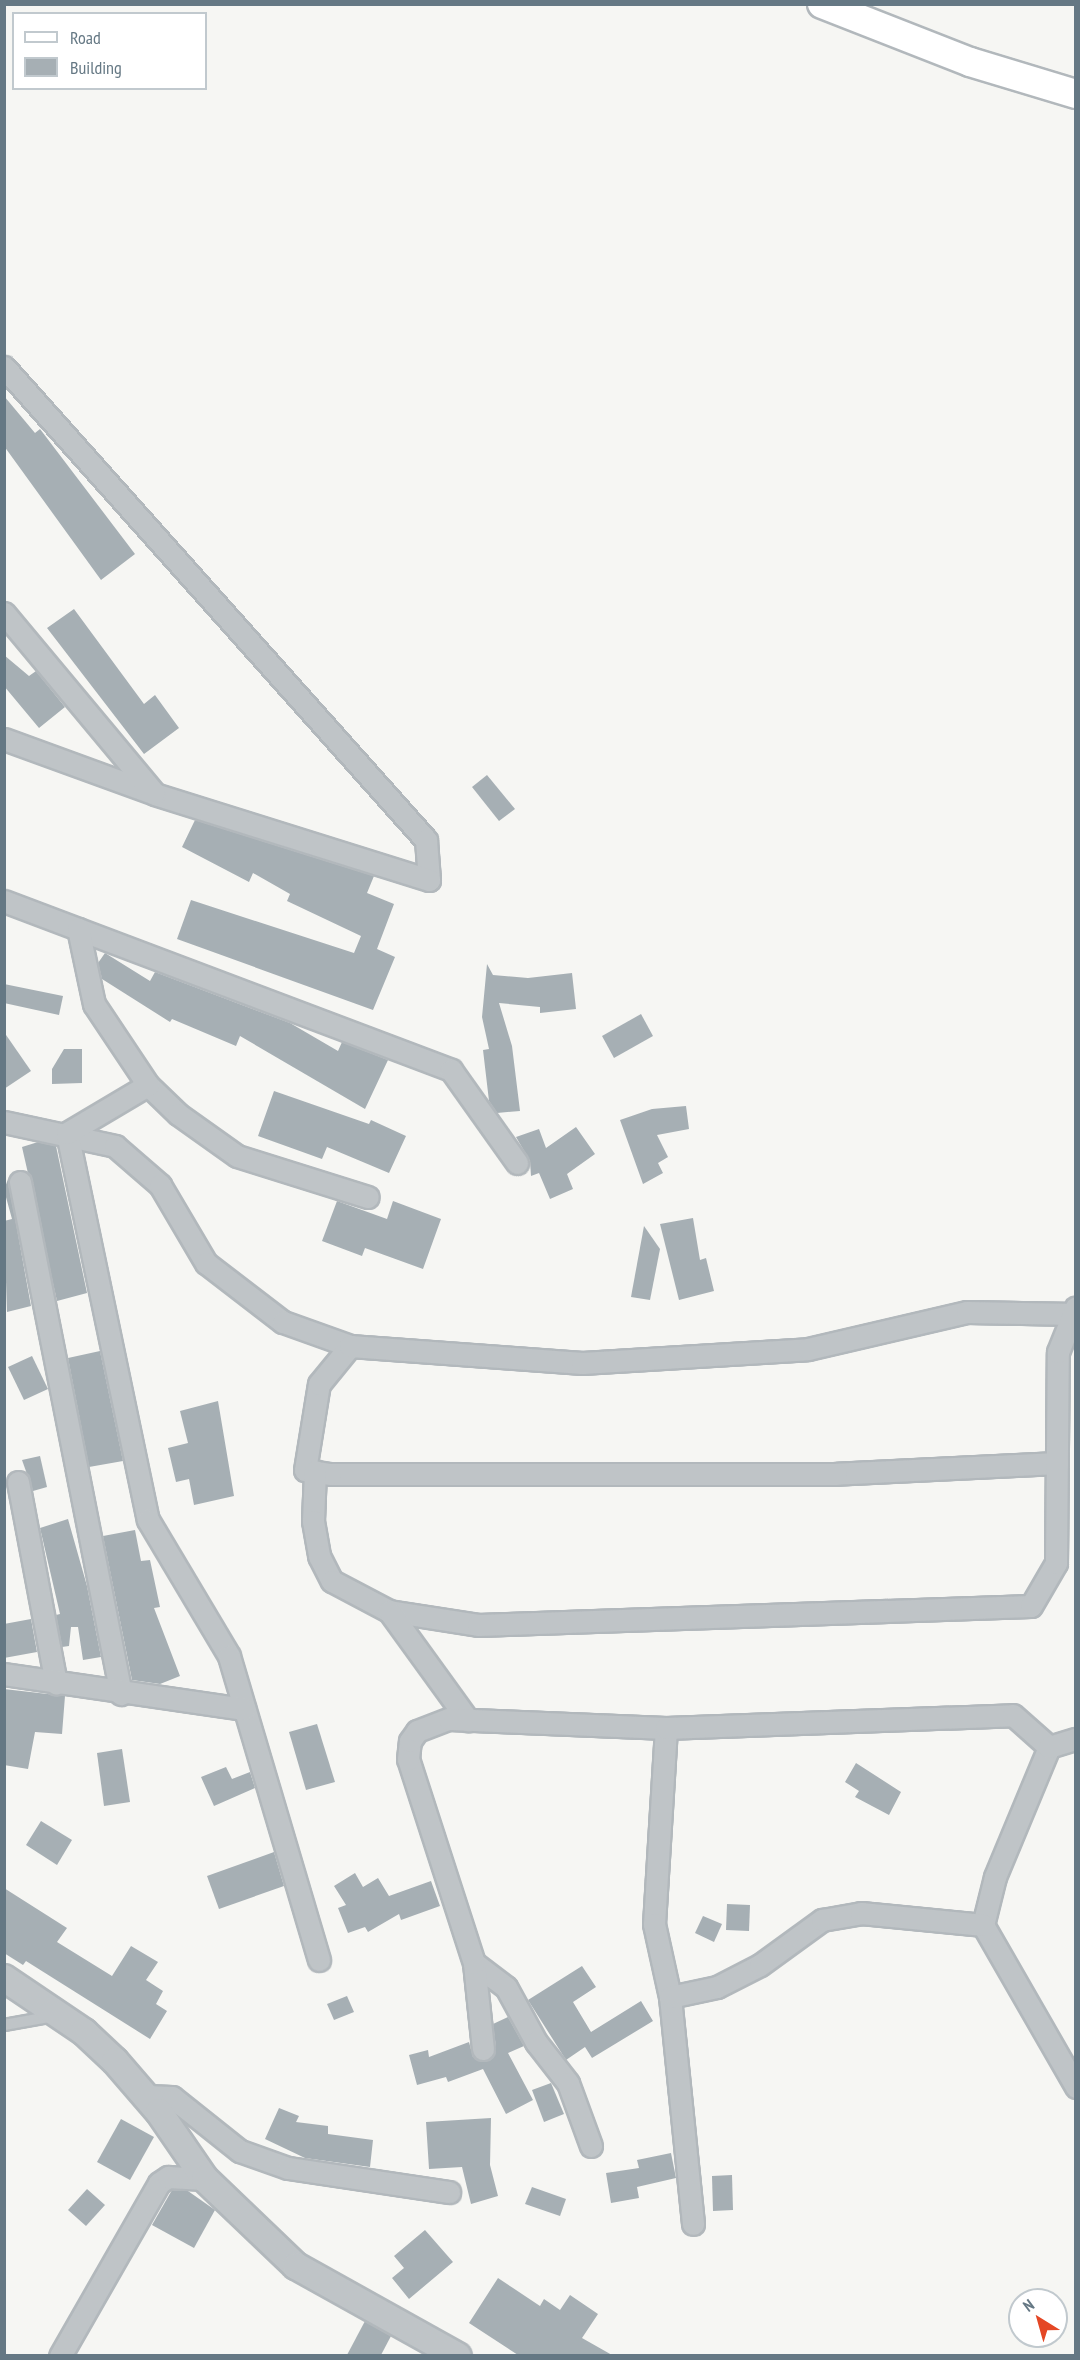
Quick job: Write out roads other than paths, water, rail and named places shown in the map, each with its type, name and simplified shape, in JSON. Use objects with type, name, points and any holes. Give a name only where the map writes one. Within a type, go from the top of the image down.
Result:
[{"type":"main road","points":[[822,4],[970,62],[1076,94]]},
{"type":"street","points":[[4,367],[426,840],[429,880],[155,794],[4,739]]},
{"type":"street","points":[[4,614],[155,794]]},
{"type":"street","points":[[4,901],[451,1070],[517,1162]]},
{"type":"street","points":[[78,929],[94,1004],[148,1085],[178,1114],[237,1155],[368,1197]]},
{"type":"street","points":[[67,1132],[148,1085]]},
{"type":"street","points":[[4,1122],[67,1132],[115,1146],[160,1185],[206,1263],[283,1322],[350,1346],[582,1363],[808,1349],[967,1312],[1074,1311],[1058,1352],[1057,1463],[1066,1564],[1032,1606],[478,1624],[389,1611],[332,1581],[323,1564],[314,1533],[315,1471]]},
{"type":"street","points":[[67,1132],[148,1520],[229,1656],[319,1960]]},
{"type":"street","points":[[20,1182],[120,1694]]},
{"type":"street","points":[[350,1346],[319,1384],[305,1470],[836,1474],[1057,1463]]},
{"type":"street","points":[[18,1482],[56,1683]]},
{"type":"street","points":[[389,1611],[468,1720]]},
{"type":"street","points":[[4,1674],[120,1694],[244,1709]]},
{"type":"street","points":[[483,2049],[474,1963],[408,1759],[410,1741],[417,1731],[449,1719],[666,1728],[1013,1715],[1049,1747]]},
{"type":"street","points":[[666,1728],[654,1924],[670,1997],[693,2224]]},
{"type":"street","points":[[1049,1747],[1076,1739]]},
{"type":"street","points":[[1049,1747],[994,1877],[983,1925],[1076,2087]]},
{"type":"street","points":[[670,1997],[717,1987],[760,1965],[822,1920],[861,1913],[983,1925]]},
{"type":"street","points":[[474,1963],[506,1987],[536,2042],[568,2083],[591,2146]]},
{"type":"street","points":[[4,1978],[60,2015],[92,2040],[145,2096],[205,2178],[296,2266],[458,2355]]},
{"type":"street","points":[[145,2096],[172,2097],[240,2151],[288,2168],[449,2192]]},
{"type":"street","points":[[60,2355],[159,2183],[168,2177],[205,2178]]},
{"type":"lane","points":[[4,2025],[60,2015]]}]
